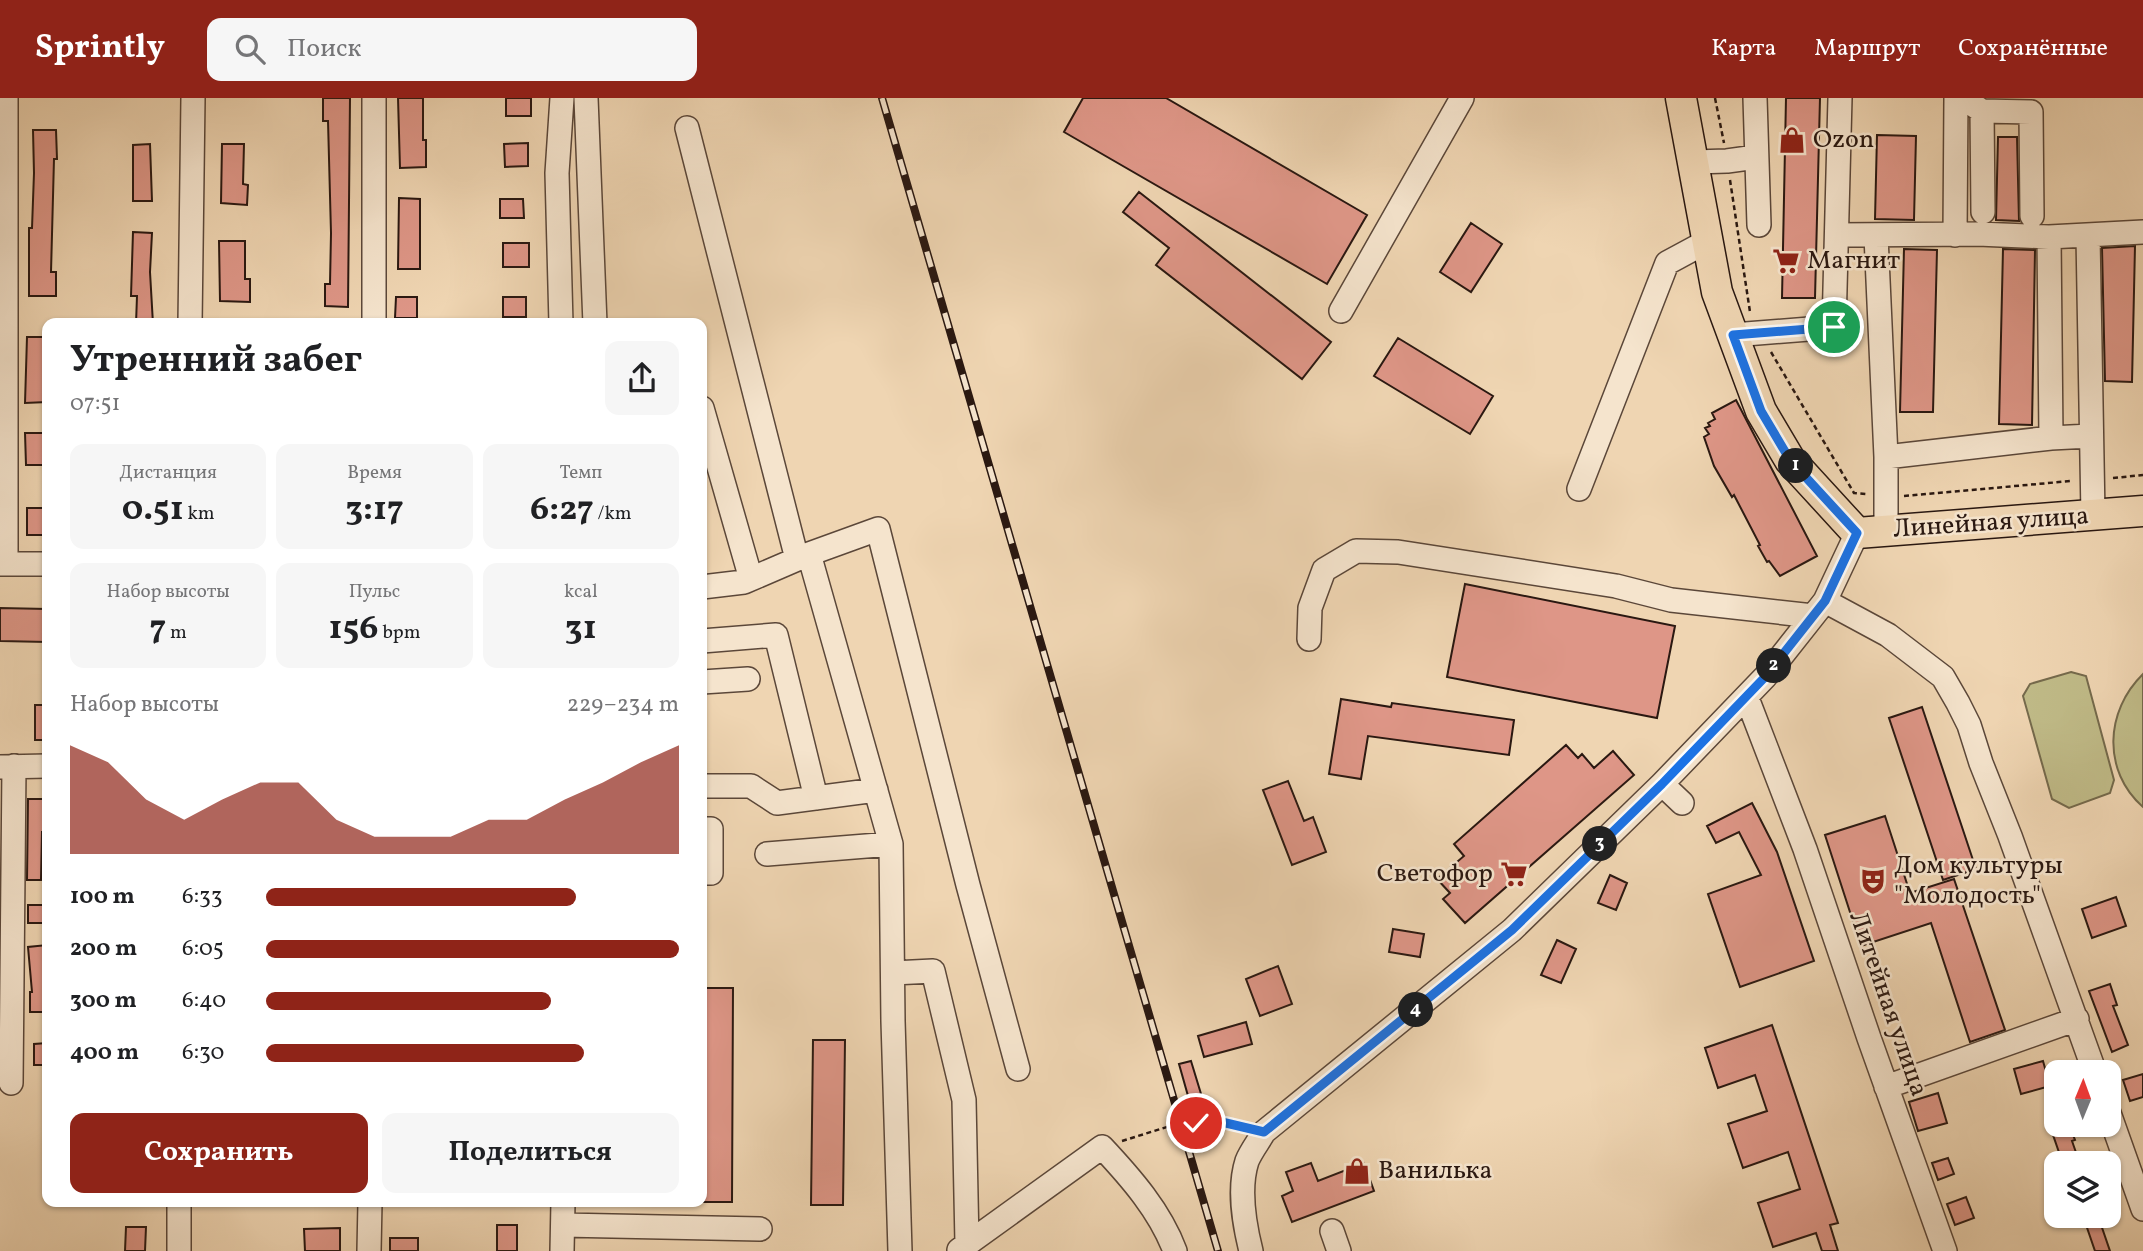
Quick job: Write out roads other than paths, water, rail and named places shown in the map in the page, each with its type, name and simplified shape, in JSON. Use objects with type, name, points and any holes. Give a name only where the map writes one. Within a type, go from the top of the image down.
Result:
[{"type":"main road","name":"Линейная улица","points":[[1681,98],[1717,292],[1742,326],[1761,411],[1790,460],[1857,533],[2143,511]]},
{"type":"street","points":[[6,98],[3,564],[42,564]]},
{"type":"street","points":[[190,318],[193,98]]},
{"type":"street","points":[[374,98],[374,318]]},
{"type":"street","points":[[561,318],[557,173],[562,98]]},
{"type":"street","points":[[586,98],[595,318]]},
{"type":"street","points":[[1341,311],[1462,98]]},
{"type":"street","points":[[1755,98],[1759,225]]},
{"type":"street","points":[[1742,326],[1834,327],[1840,98]]},
{"type":"street","points":[[1955,235],[1956,98]]},
{"type":"street","points":[[1963,98],[1982,111],[2031,112],[2032,216]]},
{"type":"street","points":[[1982,111],[1983,212]]},
{"type":"street","points":[[687,128],[803,556],[891,844],[900,1251]]},
{"type":"street","points":[[1694,162],[1756,157]]},
{"type":"street","points":[[1837,235],[2049,237],[2143,232]]},
{"type":"street","points":[[1877,236],[1886,457],[1886,531]]},
{"type":"street","points":[[2088,236],[2092,515]]},
{"type":"street","points":[[2049,237],[2050,438]]},
{"type":"street","points":[[1579,489],[1667,263],[1692,252],[1706,242]]},
{"type":"street","points":[[707,425],[751,579]]},
{"type":"street","points":[[1886,457],[2050,438],[2090,436]]},
{"type":"street","points":[[707,586],[744,582],[803,556],[878,529],[968,885],[1018,1069]]},
{"type":"street","points":[[1251,1251],[1245,1229],[1243,1182],[1248,1159],[1264,1132],[1512,930],[1662,784],[1765,677],[1819,608],[1857,533]]},
{"type":"street","points":[[1309,639],[1310,608],[1324,570],[1356,551],[1398,552],[1616,586],[1671,600],[1819,608],[1888,635],[1942,677],[1969,725],[2091,1060]]},
{"type":"street","points":[[707,641],[776,635],[816,798]]},
{"type":"street","points":[[707,682],[748,678]]},
{"type":"street","name":"Литейная улица","points":[[1746,698],[1805,849],[1945,1251]]},
{"type":"street","points":[[11,1083],[7,766],[42,766]]},
{"type":"street","points":[[1662,784],[1682,803]]},
{"type":"street","points":[[707,786],[751,786],[776,803],[876,790]]},
{"type":"street","points":[[707,829],[711,829],[711,873],[707,873]]},
{"type":"street","points":[[767,854],[891,844]]},
{"type":"street","points":[[893,973],[933,971],[964,1100],[962,1248]]},
{"type":"street","points":[[1886,1087],[2077,1019]]},
{"type":"street","points":[[2118,1138],[2143,1209]]},
{"type":"street","points":[[962,1248],[1102,1147],[1135,1182],[1168,1233],[1175,1251]]},
{"type":"street","points":[[179,1251],[180,1207]]},
{"type":"street","points":[[369,1251],[370,1207]]},
{"type":"street","points":[[562,1251],[563,1214],[760,1229]]},
{"type":"railway","points":[[882,98],[1218,1251]]},
{"type":"place","name":"Ozon","points":[[1792,140]]},
{"type":"place","name":"Магнит","points":[[1786,261]]},
{"type":"place","name":"Светофор","points":[[1514,874]]},
{"type":"place","name":"Дом культуры \"Молодость\"","points":[[1873,881]]},
{"type":"place","name":"Ванилька","points":[[1357,1171]]}]
